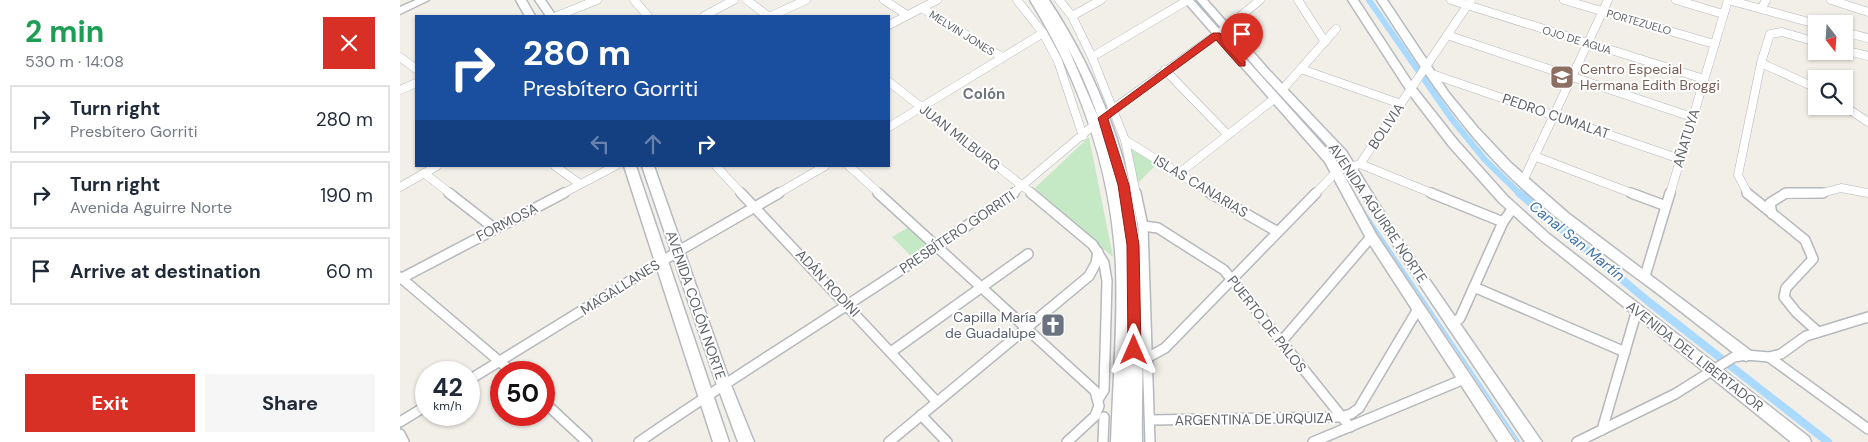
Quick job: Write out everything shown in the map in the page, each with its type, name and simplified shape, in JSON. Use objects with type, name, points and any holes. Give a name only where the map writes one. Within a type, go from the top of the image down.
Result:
[{"type":"main road","points":[[400,10],[424,0]]},
{"type":"main road","points":[[521,0],[529,15]]},
{"type":"main road","points":[[540,0],[550,15]]},
{"type":"main road","points":[[1034,0],[1062,43],[1099,121],[1124,185],[1133,245],[1134,442]]},
{"type":"main road","points":[[1044,0],[1070,39],[1082,62],[1099,121],[1117,219],[1120,241],[1122,311],[1119,442]]},
{"type":"main road","name":"AVENIDA AGUIRRE NORTE","points":[[1188,0],[1221,32],[1278,95],[1336,171],[1346,195],[1372,238],[1507,442]]},
{"type":"main road","name":"AVENIDA AGUIRRE NORTE","points":[[1202,0],[1221,32]]},
{"type":"main road","name":"AVENIDA DEL LIBERTADOR","points":[[1353,0],[1411,89],[1474,168],[1513,208],[1545,237],[1637,310],[1715,368],[1802,442]]},
{"type":"main road","points":[[1382,0],[1429,71],[1488,148],[1523,181],[1584,233],[1645,276],[1740,356]]},
{"type":"main road","name":"AVENIDA AGUIRRE NORTE","points":[[1278,95],[1356,166],[1391,232],[1452,325],[1534,442]]},
{"type":"main road","name":"AVENIDA COLÓN NORTE","points":[[630,167],[704,397],[721,442]]},
{"type":"main road","name":"AVENIDA COLÓN NORTE","points":[[648,167],[724,385],[746,442]]},
{"type":"street","points":[[560,15],[597,0]]},
{"type":"street","points":[[634,0],[647,15]]},
{"type":"street","points":[[706,15],[734,0]]},
{"type":"street","points":[[747,0],[769,15]]},
{"type":"street","points":[[772,15],[806,0]]},
{"type":"street","name":"MELVIN JONES","points":[[884,0],[907,15]]},
{"type":"street","points":[[890,24],[937,0]]},
{"type":"street","points":[[1018,0],[1043,33],[1058,61],[1083,136]]},
{"type":"street","points":[[1060,0],[1072,16],[1092,57],[1125,140],[1143,226],[1150,442]]},
{"type":"street","points":[[1072,16],[1101,0]]},
{"type":"street","points":[[1092,57],[1188,0]]},
{"type":"street","name":"PRESBÍTERO GORRITI","points":[[639,442],[704,397],[938,247],[1023,186],[1113,109],[1165,70],[1221,32],[1260,0]]},
{"type":"street","points":[[1298,0],[1325,42]]},
{"type":"street","name":"OJO DE AGUA","points":[[1451,0],[1469,3],[1704,79]]},
{"type":"street","name":"PORTEZUELO","points":[[1564,0],[1714,44]]},
{"type":"street","points":[[1523,181],[1608,0]]},
{"type":"street","points":[[1676,0],[1723,14]]},
{"type":"street","points":[[1728,0],[1808,22]]},
{"type":"street","name":"AÑATUYA","points":[[1645,276],[1728,0]]},
{"type":"street","points":[[1761,9],[1766,0]]},
{"type":"street","points":[[1831,0],[1868,12]]},
{"type":"street","name":"BOLIVIA","points":[[1356,166],[1411,89],[1429,71],[1447,35],[1469,3]]},
{"type":"street","name":"MELVIN JONES","points":[[922,8],[1002,57]]},
{"type":"street","points":[[1178,174],[1278,95],[1336,29]]},
{"type":"street","points":[[1808,40],[1776,32],[1770,34],[1761,62],[1738,175],[1744,189],[1805,240],[1810,248],[1813,259],[1786,288],[1784,297],[1796,312],[1818,332]]},
{"type":"street","points":[[890,126],[1043,33]]},
{"type":"street","points":[[1853,34],[1868,38]]},
{"type":"street","points":[[1447,35],[1692,117]]},
{"type":"street","points":[[1853,52],[1868,56]]},
{"type":"street","points":[[400,57],[415,68]]},
{"type":"street","points":[[1761,62],[1808,84]]},
{"type":"street","points":[[1301,69],[1401,104]]},
{"type":"street","points":[[1165,70],[1228,136]]},
{"type":"street","name":"PEDRO CUMALAT","points":[[1429,71],[1680,159]]},
{"type":"street","points":[[400,90],[415,83]]},
{"type":"street","name":"JUAN MILBURG","points":[[890,83],[1023,186],[1094,245],[1098,252]]},
{"type":"street","points":[[1853,112],[1868,122]]},
{"type":"street","name":"ISLAS CANARIAS","points":[[1125,140],[1178,174],[1276,231]]},
{"type":"street","points":[[1534,156],[1666,206]]},
{"type":"street","points":[[1147,358],[1165,348],[1336,171],[1356,166],[1503,222]]},
{"type":"street","points":[[400,187],[435,167]]},
{"type":"street","points":[[556,167],[580,184]]},
{"type":"street","name":"FORMOSA","points":[[400,278],[613,167]]},
{"type":"street","name":"ADÁN RODINI","points":[[717,167],[848,304],[937,402]]},
{"type":"street","name":"MAGALLANES","points":[[500,361],[677,252],[823,167]]},
{"type":"street","points":[[850,167],[1095,391],[1099,398],[1104,442]]},
{"type":"street","points":[[424,173],[494,228]]},
{"type":"street","points":[[1772,214],[1770,203],[1786,193],[1822,193],[1842,188],[1868,193]]},
{"type":"street","points":[[1452,325],[1460,318],[1503,222],[1513,208]]},
{"type":"street","name":"PUERTO DE PALOS","points":[[1143,226],[1158,228],[1224,270],[1340,417],[1350,426]]},
{"type":"street","points":[[1281,342],[1372,238]]},
{"type":"street","points":[[889,442],[1089,276],[1096,264],[1098,252]]},
{"type":"street","points":[[1098,252],[1104,263],[1107,281],[1104,390],[1099,398]]},
{"type":"street","points":[[891,352],[1028,254]]},
{"type":"street","points":[[400,278],[500,361]]},
{"type":"street","points":[[1474,287],[1625,352]]},
{"type":"street","name":"ARGENTINA DE URQUIZA","points":[[1150,420],[1340,417],[1351,414],[1359,408],[1418,309]]},
{"type":"street","points":[[1602,430],[1637,310]]},
{"type":"street","points":[[1579,442],[1675,394],[1715,368],[1740,356],[1769,357],[1781,354],[1796,341],[1818,332],[1868,317]]},
{"type":"street","points":[[1769,357],[1868,429]]},
{"type":"street","points":[[1313,442],[1464,379]]},
{"type":"street","points":[[555,412],[587,442]]},
{"type":"street","points":[[400,422],[415,413]]},
{"type":"street","points":[[922,415],[947,442]]},
{"type":"street","points":[[1067,442],[1100,416],[1120,418]]},
{"type":"street","points":[[400,434],[404,442]]},
{"type":"green space","points":[[1089,137],[1113,257],[1035,188]]},
{"type":"green space","points":[[1130,145],[1158,163],[1138,183]]},
{"type":"green space","points":[[909,227],[929,245],[911,256],[892,237]]},
{"type":"waterway","points":[[1196,0],[1233,45]]},
{"type":"waterway","name":"Canal San Martín","points":[[1369,0],[1451,118],[1485,160],[1520,194]]},
{"type":"waterway","points":[[1282,99],[1333,154],[1338,164]]},
{"type":"waterway","name":"Canal San Martín","points":[[1519,193],[1649,302],[1828,442]]},
{"type":"waterway","points":[[1361,207],[1519,442]]},
{"type":"place","name":"Centro Especial Hermana Edith Broggi","points":[[1562,77]]},
{"type":"place","name":"Capilla María de Guadalupe","points":[[1053,325]]},
{"type":"district","name":"Colón","points":[[984,94]]},
{"type":"route","points":[[1134,350],[1135,277],[1133,245],[1124,185],[1103,118],[1165,70],[1216,35],[1242,64]]}]
